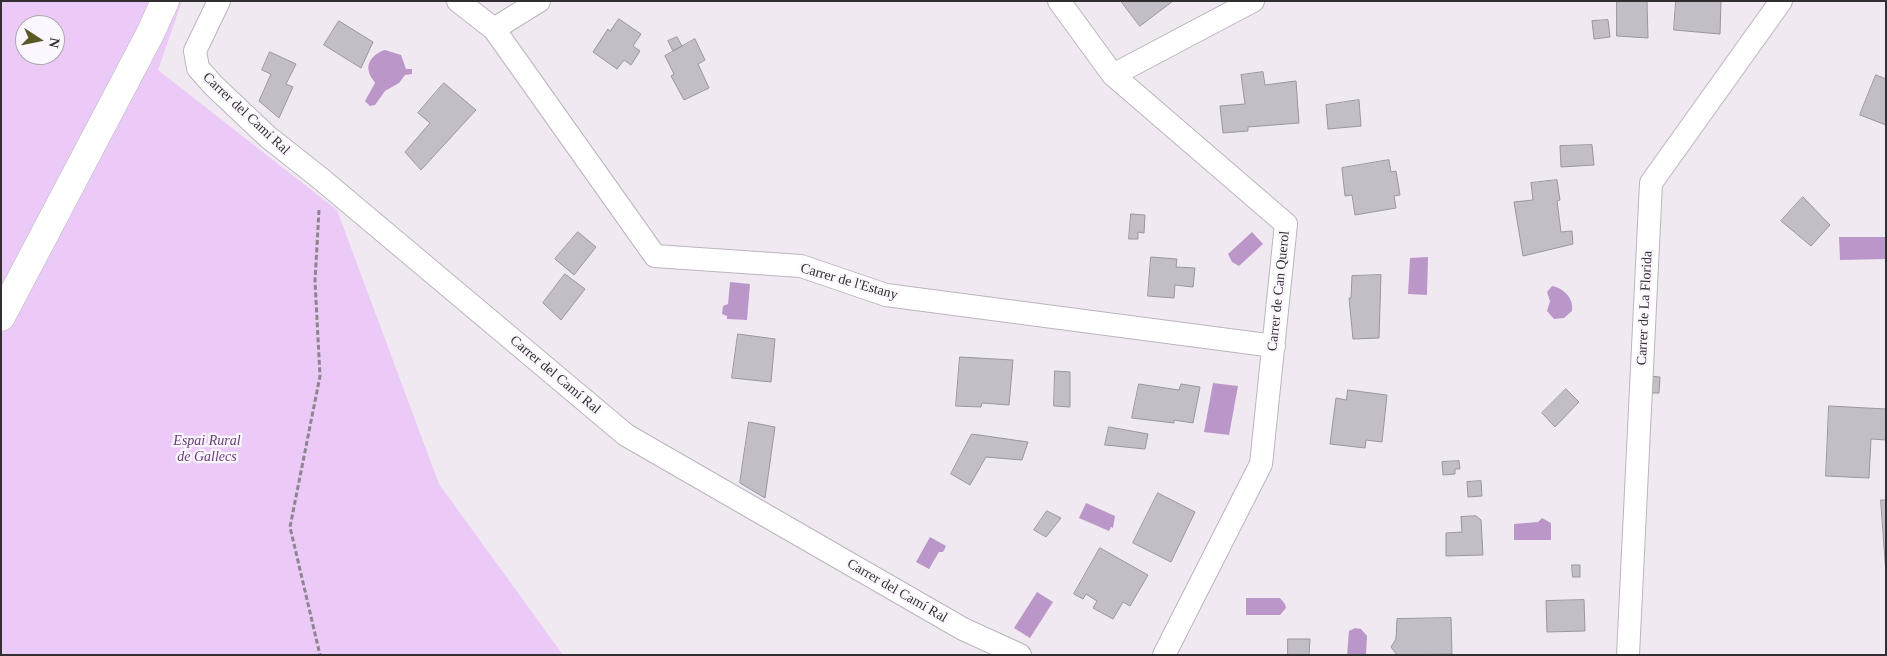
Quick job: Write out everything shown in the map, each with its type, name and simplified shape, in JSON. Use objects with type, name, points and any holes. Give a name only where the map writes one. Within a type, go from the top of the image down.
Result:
[{"type":"main road","points":[[1,317],[150,34],[165,1]]},
{"type":"street","name":"Carrer del Camí Ral","points":[[219,1],[195,51],[198,68],[213,85],[268,137],[320,178],[626,435],[963,629],[1020,655]]},
{"type":"street","name":"Carrer de l'Estany","points":[[458,1],[494,29],[655,256],[801,266],[886,296],[1274,346]]},
{"type":"street","points":[[494,29],[539,1]]},
{"type":"street","name":"Carrer de Can Querol","points":[[1059,1],[1113,75],[1286,224],[1262,464],[1164,655]]},
{"type":"street","points":[[1113,75],[1253,1]]},
{"type":"street","name":"Carrer de La Florida","points":[[1628,655],[1651,183],[1781,1]]},
{"type":"path","points":[[320,178],[315,281],[320,376],[290,527],[320,655]]},
{"type":"green space","name":"Espai Rural de Gallecs","points":[[1,1],[182,1],[158,70],[337,210],[439,484],[563,655],[1,655]]},
{"type":"shaded area","points":[[385,50],[401,55],[406,69],[412,69],[412,74],[405,75],[399,83],[385,91],[375,105],[370,106],[365,101],[375,83],[369,74],[369,64],[375,55]]},
{"type":"shaded area","points":[[1252,232],[1263,244],[1239,266],[1232,262],[1228,254]]},
{"type":"shaded area","points":[[1839,237],[1886,237],[1886,259],[1840,260]]},
{"type":"shaded area","points":[[1428,257],[1427,295],[1408,294],[1410,258]]},
{"type":"shaded area","points":[[730,282],[750,284],[747,320],[727,319],[727,316],[722,314],[723,306],[728,304]]},
{"type":"shaded area","points":[[1552,286],[1560,289],[1570,298],[1572,311],[1564,318],[1554,319],[1547,311],[1550,301],[1547,292]]},
{"type":"shaded area","points":[[1213,383],[1238,386],[1229,435],[1204,432]]},
{"type":"shaded area","points":[[1086,503],[1115,516],[1113,528],[1111,527],[1109,531],[1079,518]]},
{"type":"shaded area","points":[[1542,518],[1551,523],[1551,540],[1514,540],[1514,524],[1538,522]]},
{"type":"shaded area","points":[[930,537],[946,546],[943,552],[939,552],[929,569],[916,562]]},
{"type":"shaded area","points":[[1037,592],[1053,602],[1030,638],[1014,628]]},
{"type":"shaded area","points":[[1246,598],[1280,598],[1286,608],[1280,615],[1246,615]]},
{"type":"shaded area","points":[[1355,628],[1361,629],[1367,636],[1366,655],[1347,655],[1349,631]]},
{"type":"building","points":[[1121,1],[1173,1],[1140,26]]},
{"type":"building","points":[[1617,1],[1647,1],[1648,38],[1617,36]]},
{"type":"building","points":[[1676,1],[1721,1],[1720,34],[1674,30]]},
{"type":"building","points":[[619,19],[641,34],[633,46],[640,51],[631,65],[624,60],[617,69],[593,52],[608,29],[610,31]]},
{"type":"building","points":[[1608,20],[1610,37],[1594,39],[1592,21]]},
{"type":"building","points":[[339,21],[373,42],[361,68],[324,45]]},
{"type":"building","points":[[677,37],[682,46],[673,51],[668,41]]},
{"type":"building","points":[[695,39],[705,60],[698,64],[709,88],[684,100],[671,76],[674,74],[665,56]]},
{"type":"building","points":[[270,52],[296,64],[286,84],[293,87],[279,118],[259,101],[271,74],[262,70]]},
{"type":"building","points":[[1263,72],[1265,85],[1296,81],[1299,123],[1248,127],[1248,131],[1223,133],[1220,106],[1245,104],[1241,75]]},
{"type":"building","points":[[1876,75],[1886,79],[1886,125],[1860,115]]},
{"type":"building","points":[[444,83],[476,110],[421,170],[405,152],[430,123],[418,113]]},
{"type":"building","points":[[1359,100],[1361,126],[1328,129],[1326,105]]},
{"type":"building","points":[[1592,145],[1594,165],[1561,167],[1560,146]]},
{"type":"building","points":[[1389,160],[1391,172],[1396,171],[1400,195],[1394,196],[1396,208],[1355,215],[1352,195],[1345,196],[1342,168]]},
{"type":"building","points":[[1557,180],[1560,200],[1557,201],[1561,232],[1572,231],[1573,244],[1523,256],[1514,202],[1533,200],[1531,183]]},
{"type":"building","points":[[1803,197],[1830,225],[1811,246],[1781,221]]},
{"type":"building","points":[[1131,214],[1145,215],[1144,233],[1138,232],[1138,239],[1129,239]]},
{"type":"building","points":[[578,232],[596,247],[574,275],[555,259]]},
{"type":"building","points":[[1151,257],[1177,259],[1176,267],[1195,268],[1193,287],[1175,285],[1174,298],[1148,296]]},
{"type":"building","points":[[565,274],[585,289],[561,320],[543,303]]},
{"type":"building","points":[[1381,275],[1379,338],[1353,339],[1349,298],[1351,298],[1352,276]]},
{"type":"building","points":[[738,334],[775,339],[771,382],[732,378]]},
{"type":"building","points":[[960,357],[1013,360],[1009,405],[982,403],[981,407],[956,406]]},
{"type":"building","points":[[1055,371],[1070,372],[1070,407],[1054,406]]},
{"type":"building","points":[[1648,376],[1660,377],[1659,393],[1648,393]]},
{"type":"building","points":[[1139,384],[1179,390],[1181,384],[1200,387],[1193,423],[1174,420],[1174,423],[1132,418]]},
{"type":"building","points":[[1566,389],[1579,402],[1555,427],[1542,413]]},
{"type":"building","points":[[1348,390],[1387,395],[1382,442],[1366,440],[1365,448],[1330,444],[1336,398],[1346,400]]},
{"type":"building","points":[[1829,406],[1886,409],[1886,440],[1871,439],[1869,478],[1826,476]]},
{"type":"building","points":[[749,422],[775,427],[765,498],[740,483]]},
{"type":"building","points":[[1109,427],[1148,434],[1145,449],[1105,445]]},
{"type":"building","points":[[972,434],[1028,442],[1022,460],[986,457],[970,485],[951,474]]},
{"type":"building","points":[[1459,461],[1460,469],[1455,469],[1455,474],[1443,475],[1442,462]]},
{"type":"building","points":[[1481,481],[1482,496],[1468,497],[1467,482]]},
{"type":"building","points":[[1158,493],[1195,512],[1171,562],[1133,543]]},
{"type":"building","points":[[1881,500],[1886,500],[1886,574]]},
{"type":"building","points":[[1047,511],[1061,518],[1046,537],[1034,530]]},
{"type":"building","points":[[1476,516],[1481,520],[1483,555],[1446,556],[1446,533],[1462,532],[1461,517]]},
{"type":"building","points":[[1100,548],[1148,575],[1130,606],[1123,602],[1113,619],[1093,608],[1097,601],[1086,594],[1083,599],[1074,594]]},
{"type":"building","points":[[1572,565],[1580,565],[1580,577],[1573,577]]},
{"type":"building","points":[[1584,600],[1585,631],[1547,632],[1546,601]]},
{"type":"building","points":[[1451,618],[1452,654],[1397,655],[1391,647],[1396,639],[1397,619]]},
{"type":"building","points":[[1288,639],[1310,639],[1309,655],[1288,655]]}]
